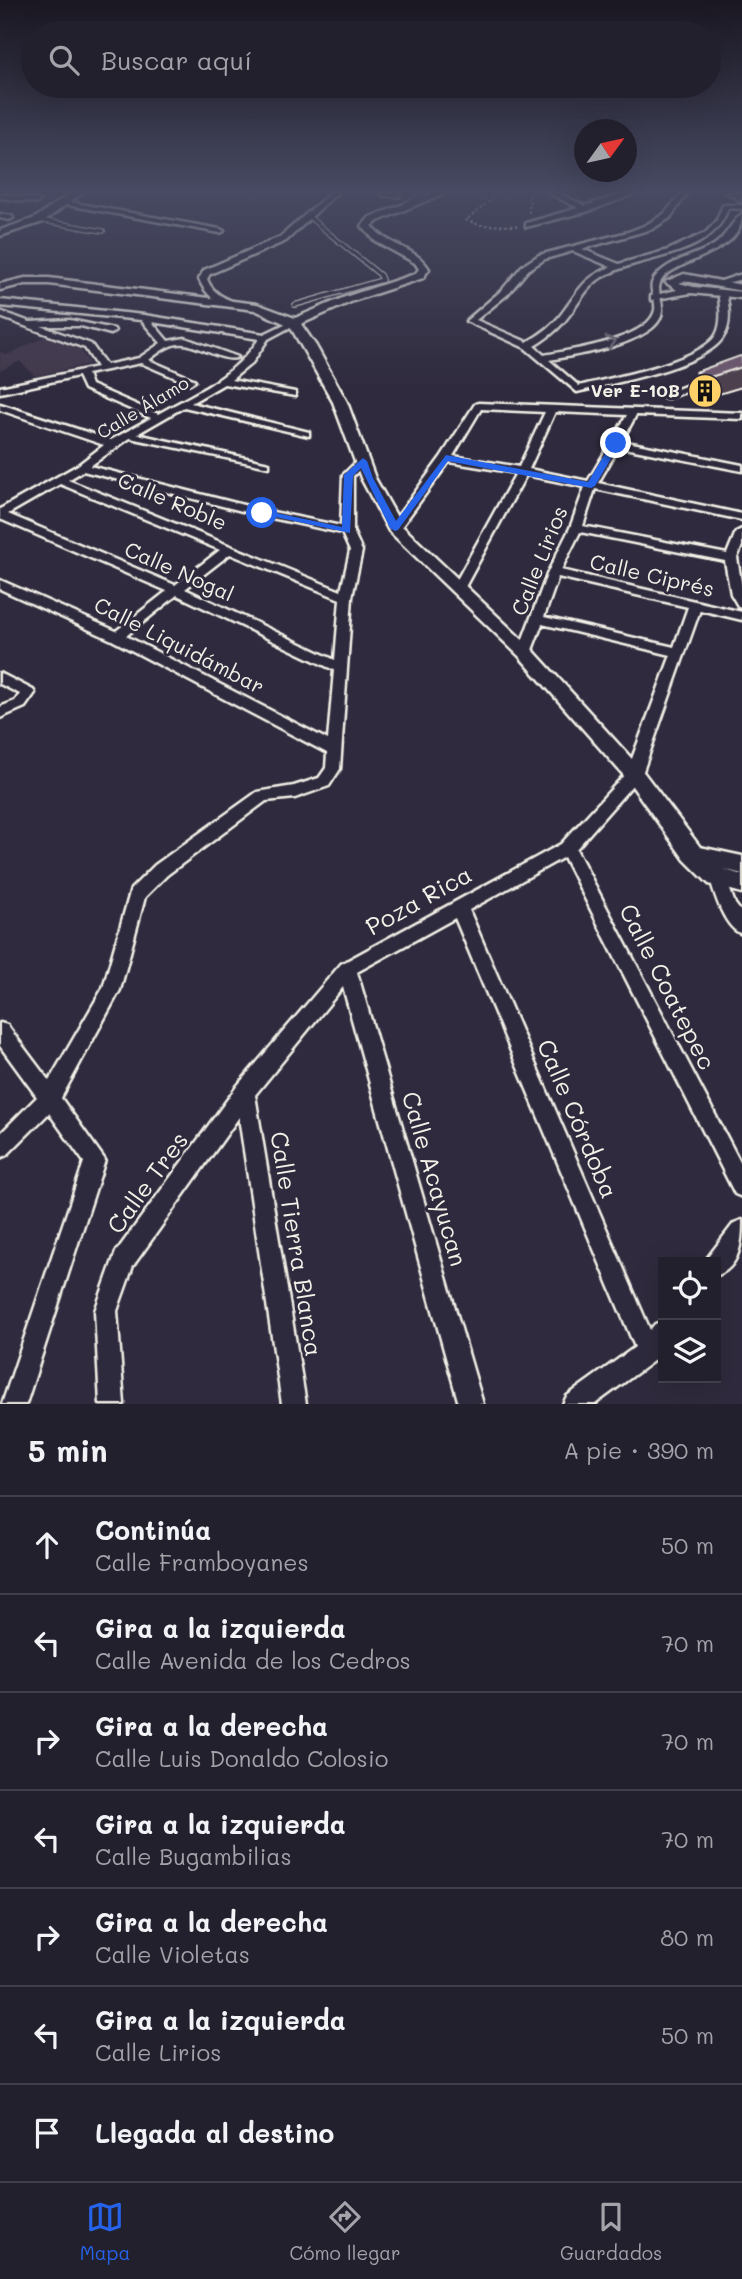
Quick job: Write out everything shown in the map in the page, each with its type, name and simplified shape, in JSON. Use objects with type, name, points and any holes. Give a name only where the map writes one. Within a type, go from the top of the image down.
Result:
[{"type":"street","points":[[231,304],[219,299],[205,285],[203,279],[207,272],[240,258]]},
{"type":"street","points":[[294,323],[349,299],[419,276],[424,269],[415,258]]},
{"type":"street","points":[[541,258],[525,268],[505,292],[470,321],[528,346],[545,358],[577,389],[665,366],[716,341],[724,327],[721,287]]},
{"type":"street","points":[[598,258],[622,266]]},
{"type":"street","points":[[606,258],[622,266]]},
{"type":"street","points":[[528,346],[554,328],[594,277],[649,258]]},
{"type":"street","points":[[545,358],[627,338],[644,331],[655,321],[659,310],[654,287],[659,277],[694,258]]},
{"type":"street","points":[[686,262],[703,279]]},
{"type":"street","points":[[692,290],[671,282],[684,277],[703,279],[721,287]]},
{"type":"street","points":[[0,287],[25,281],[49,281],[272,311],[294,323],[324,369],[368,478],[395,528],[525,652],[635,774],[707,863],[728,906],[742,927]]},
{"type":"street","points":[[655,298],[692,290],[739,285]]},
{"type":"street","points":[[0,303],[144,318],[265,337]]},
{"type":"street","points":[[0,314],[88,346],[103,368]]},
{"type":"street","points":[[144,318],[166,344]]},
{"type":"street","points":[[27,325],[65,321],[111,331]]},
{"type":"street","name":"Calle Álamo","points":[[0,515],[82,467],[112,444],[223,381],[249,361],[265,337],[294,323]]},
{"type":"street","points":[[0,390],[142,360],[166,344],[185,341],[233,357]]},
{"type":"street","points":[[142,360],[190,381]]},
{"type":"street","points":[[664,396],[716,379],[742,367]]},
{"type":"street","points":[[81,372],[87,387],[158,417]]},
{"type":"street","points":[[223,381],[292,394]]},
{"type":"street","points":[[182,404],[305,434]]},
{"type":"street","points":[[395,528],[446,458],[478,406],[742,416]]},
{"type":"street","points":[[0,407],[112,444]]},
{"type":"street","points":[[459,587],[523,471],[552,408]]},
{"type":"street","name":"Calle Lirios","points":[[525,652],[554,572],[576,528],[591,486],[633,412]]},
{"type":"street","points":[[128,435],[265,465]]},
{"type":"street","points":[[616,443],[742,468]]},
{"type":"street","points":[[446,458],[523,471],[742,517]]},
{"type":"street","points":[[0,1148],[50,1098],[111,990],[137,894],[161,870],[262,796],[295,792],[324,782],[333,769],[346,597],[356,551],[347,531],[348,475],[363,461]]},
{"type":"street","points":[[82,467],[262,513],[347,531]]},
{"type":"street","name":"Calle Roble","points":[[59,480],[346,597]]},
{"type":"street","name":"Calle Nogal","points":[[0,515],[176,590],[341,668]]},
{"type":"street","points":[[576,528],[732,558]]},
{"type":"street","points":[[742,532],[732,558],[737,594],[742,603]]},
{"type":"street","points":[[117,636],[227,550]]},
{"type":"street","name":"Calle Ciprés","points":[[554,572],[742,616]]},
{"type":"street","name":"Calle Liquidámbar","points":[[0,584],[117,636],[336,751]]},
{"type":"street","points":[[635,774],[695,606]]},
{"type":"street","points":[[537,619],[677,652]]},
{"type":"street","points":[[0,678],[28,693],[20,704],[0,713]]},
{"type":"street","name":"Poza Rica","points":[[246,1092],[347,969],[567,848],[635,774]]},
{"type":"street","name":"Calle Coatepec","points":[[567,848],[742,1187]]},
{"type":"street","points":[[707,863],[742,865]]},
{"type":"street","points":[[707,863],[742,884]]},
{"type":"street","name":"Calle Córdoba","points":[[459,907],[648,1351]]},
{"type":"street","name":"Calle Acayucan","points":[[347,969],[471,1404]]},
{"type":"street","points":[[0,1031],[95,1160],[14,1404]]},
{"type":"street","name":"Calle Tres","points":[[112,1404],[106,1311],[124,1260],[246,1092]]},
{"type":"street","name":"Calle Tierra Blanca","points":[[246,1092],[294,1404]]},
{"type":"street","points":[[721,1258],[742,1231]]},
{"type":"street","points":[[575,1404],[648,1351],[658,1338]]},
{"type":"lane","points":[[295,305],[382,279],[359,258]]},
{"type":"shaded area","points":[[48,335],[79,348],[90,364],[35,376],[20,361],[0,371],[0,352],[7,355]]},
{"type":"building","points":[[740,356],[742,367],[707,378],[696,372]]},
{"type":"place","name":"Ver E-10B","points":[[705,391]]},
{"type":"route","points":[[262,513],[347,531],[348,475],[363,461],[368,478],[395,528],[446,458],[591,486],[616,443]]}]
